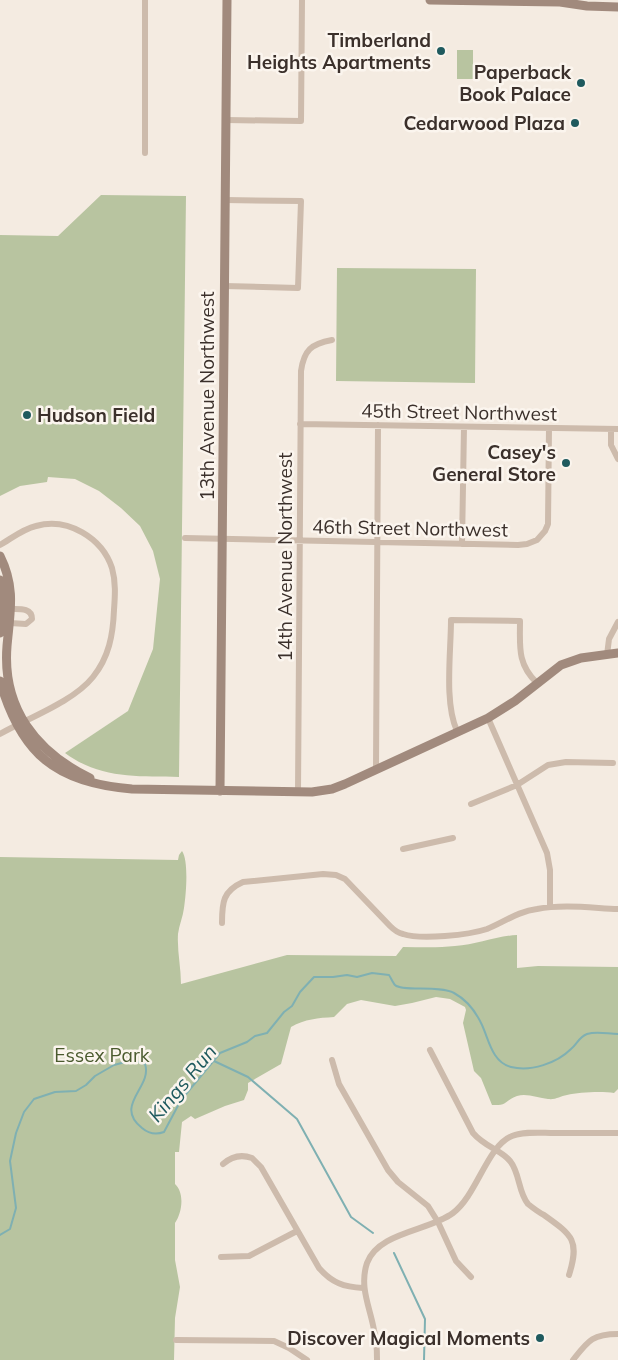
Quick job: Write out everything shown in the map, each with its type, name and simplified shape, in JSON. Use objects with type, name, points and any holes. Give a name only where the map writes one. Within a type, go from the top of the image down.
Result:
[{"type":"street","points":[[144,152],[145,0]]},
{"type":"street","name":"13th Avenue Northwest","points":[[220,791],[227,0]]},
{"type":"street","points":[[226,120],[301,121],[302,0]]},
{"type":"street","points":[[430,0],[570,0]]},
{"type":"street","points":[[555,1],[587,6],[618,7]]},
{"type":"street","points":[[224,286],[298,288],[301,201],[225,200]]},
{"type":"street","name":"14th Avenue Northwest","points":[[298,792],[300,371],[305,354],[315,344],[332,340]]},
{"type":"street","name":"45th Street Northwest","points":[[300,424],[614,429]]},
{"type":"street","points":[[376,769],[378,425]]},
{"type":"street","points":[[462,544],[464,427]]},
{"type":"street","name":"46th Street Northwest","points":[[186,538],[518,545],[532,542],[541,537],[545,531],[548,517],[549,428]]},
{"type":"street","points":[[614,429],[611,445],[618,459]]},
{"type":"street","points":[[0,545],[26,529],[39,525],[53,524],[70,527],[86,534],[102,550],[111,566],[114,578],[114,631],[100,668],[74,695],[0,734]]},
{"type":"street","points":[[0,556],[9,578],[12,609],[4,647],[8,674],[20,723]]},
{"type":"street","points":[[0,580],[2,604],[0,633]]},
{"type":"street","points":[[10,623],[26,624],[32,618],[29,611],[12,609]]},
{"type":"street","points":[[457,731],[451,719],[450,704],[451,620],[520,621],[522,661],[529,676],[537,683]]},
{"type":"street","points":[[607,655],[609,639],[618,622]]},
{"type":"street","points":[[0,681],[9,708],[20,723],[52,756],[77,772],[106,786],[132,789],[318,792],[332,789],[488,718],[515,701],[554,669],[569,661],[618,653]]},
{"type":"street","points":[[607,655],[618,659]]},
{"type":"street","points":[[488,718],[547,853],[550,870],[550,908]]},
{"type":"street","points":[[471,804],[517,785],[541,769],[555,764],[613,763]]},
{"type":"street","points":[[403,848],[454,838]]},
{"type":"street","points":[[222,922],[224,900],[234,886],[243,882],[323,874],[336,875],[344,879],[396,931],[408,936],[453,936],[476,932],[530,910],[550,908],[618,909]]},
{"type":"street","points":[[430,1050],[470,1127],[482,1142],[511,1163],[523,1195],[530,1205],[556,1224],[573,1242],[574,1252],[569,1275]]},
{"type":"street","points":[[332,1060],[339,1084],[388,1170],[398,1182],[428,1206],[438,1222],[456,1260],[470,1277]]},
{"type":"street","points":[[376,1360],[374,1329],[363,1288],[367,1264],[381,1246],[400,1235],[438,1222],[453,1214],[463,1203],[496,1151],[510,1136],[526,1133],[618,1133]]},
{"type":"street","points":[[223,1164],[236,1156],[252,1158],[261,1168],[319,1268],[326,1276],[343,1286],[363,1288]]},
{"type":"street","points":[[221,1257],[249,1256],[297,1231]]},
{"type":"street","points":[[573,1360],[585,1344],[594,1337],[618,1334]]},
{"type":"street","points":[[176,1340],[274,1341],[289,1348],[306,1360]]},
{"type":"green space","points":[[457,50],[473,50],[473,79],[457,79]]},
{"type":"green space","points":[[101,195],[186,196],[179,777],[134,776],[105,772],[92,768],[65,753],[128,711],[153,649],[160,579],[153,551],[140,526],[99,491],[75,479],[48,477],[47,482],[20,486],[0,496],[0,235],[58,236]]},
{"type":"green space","points":[[337,268],[476,269],[475,383],[336,381]]},
{"type":"green space","name":"Essex Park","points":[[182,851],[186,862],[186,895],[178,934],[181,984],[287,955],[396,956],[403,947],[463,945],[517,935],[517,968],[538,966],[618,967],[618,1089],[614,1093],[578,1093],[551,1099],[521,1095],[504,1104],[492,1105],[481,1078],[474,1071],[463,1023],[465,1007],[450,999],[436,997],[395,1006],[361,1000],[347,1004],[334,1017],[312,1019],[296,1024],[291,1027],[281,1064],[248,1083],[248,1090],[244,1100],[195,1119],[191,1116],[182,1122],[179,1152],[175,1152],[175,1184],[180,1192],[181,1203],[175,1223],[175,1260],[180,1287],[175,1318],[174,1360],[0,1360],[0,857],[178,860]]},
{"type":"waterway","name":"Kings Run","points":[[0,1235],[10,1229],[16,1208],[10,1161],[16,1133],[24,1112],[34,1099],[55,1092],[76,1091],[95,1076],[114,1065],[133,1060],[145,1064],[146,1072],[132,1104],[131,1112],[134,1120],[150,1133],[164,1132],[181,1100],[220,1053],[247,1042],[255,1036],[267,1033],[284,1012],[292,1006],[300,992],[314,977],[347,975],[357,977],[372,973],[389,975],[394,984],[399,987],[439,989],[454,993],[467,1003],[477,1016],[495,1055],[499,1060],[511,1067],[527,1068],[551,1062],[565,1054],[587,1034],[618,1034]]},
{"type":"waterway","points":[[214,1061],[248,1077],[297,1119],[351,1217],[373,1233]]},
{"type":"waterway","points":[[394,1253],[425,1319],[424,1360]]},
{"type":"place","name":"Timberland Heights Apartments","points":[[441,51]]},
{"type":"place","name":"Paperback Book Palace","points":[[581,83]]},
{"type":"place","name":"Cedarwood Plaza","points":[[575,123]]},
{"type":"place","name":"Hudson Field","points":[[27,415]]},
{"type":"place","name":"Casey's General Store","points":[[566,463]]},
{"type":"place","name":"Discover Magical Moments","points":[[540,1338]]}]
